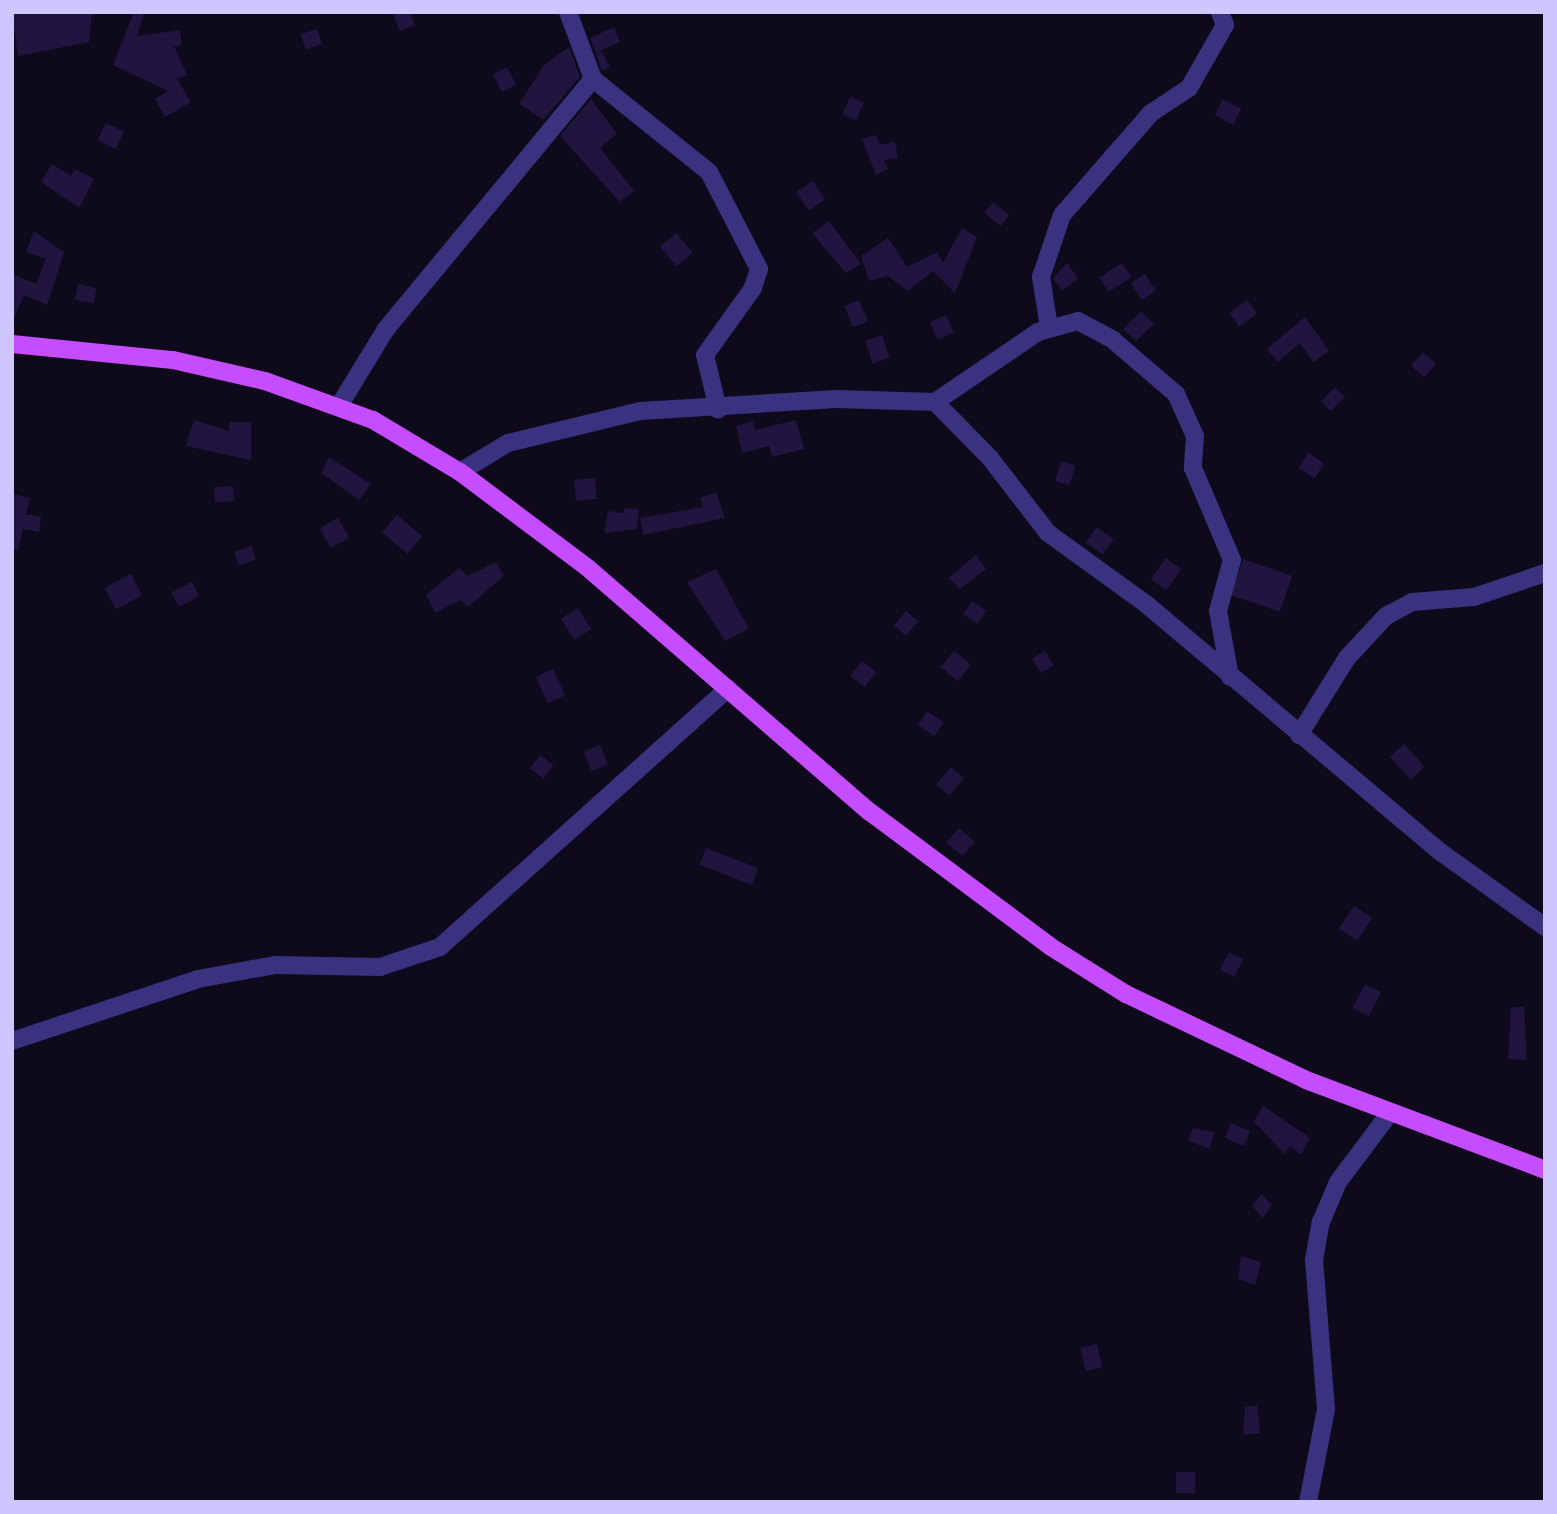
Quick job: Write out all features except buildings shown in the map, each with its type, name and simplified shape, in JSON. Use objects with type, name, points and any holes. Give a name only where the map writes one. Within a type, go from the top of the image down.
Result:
[{"type":"main road","points":[[12,344],[173,360],[339,406],[460,472],[589,569],[928,859],[1051,947],[1200,1032],[1389,1114],[1545,1170]]},
{"type":"street","points":[[568,12],[593,79],[709,172],[759,269],[753,288],[705,355],[718,409]]},
{"type":"street","points":[[1048,327],[1041,277],[1062,215],[1150,113],[1189,88],[1225,25],[1220,12]]},
{"type":"street","points":[[339,406],[386,329],[593,79]]},
{"type":"street","points":[[460,472],[508,443],[558,427],[640,411],[718,409],[836,399],[935,402],[1048,327],[1079,321],[1113,340],[1176,394],[1188,416],[1195,436],[1193,468],[1232,560],[1218,611],[1230,677]]},
{"type":"street","points":[[935,402],[990,458],[1048,533],[1146,604],[1299,735],[1350,770],[1510,907],[1545,927]]},
{"type":"street","points":[[1299,735],[1347,658],[1385,615],[1412,602],[1474,597],[1545,573]]},
{"type":"street","points":[[12,1041],[198,979],[285,964],[380,967],[440,947],[728,690]]},
{"type":"street","points":[[1308,1502],[1326,1409],[1314,1260],[1321,1222],[1338,1182],[1389,1114]]}]
